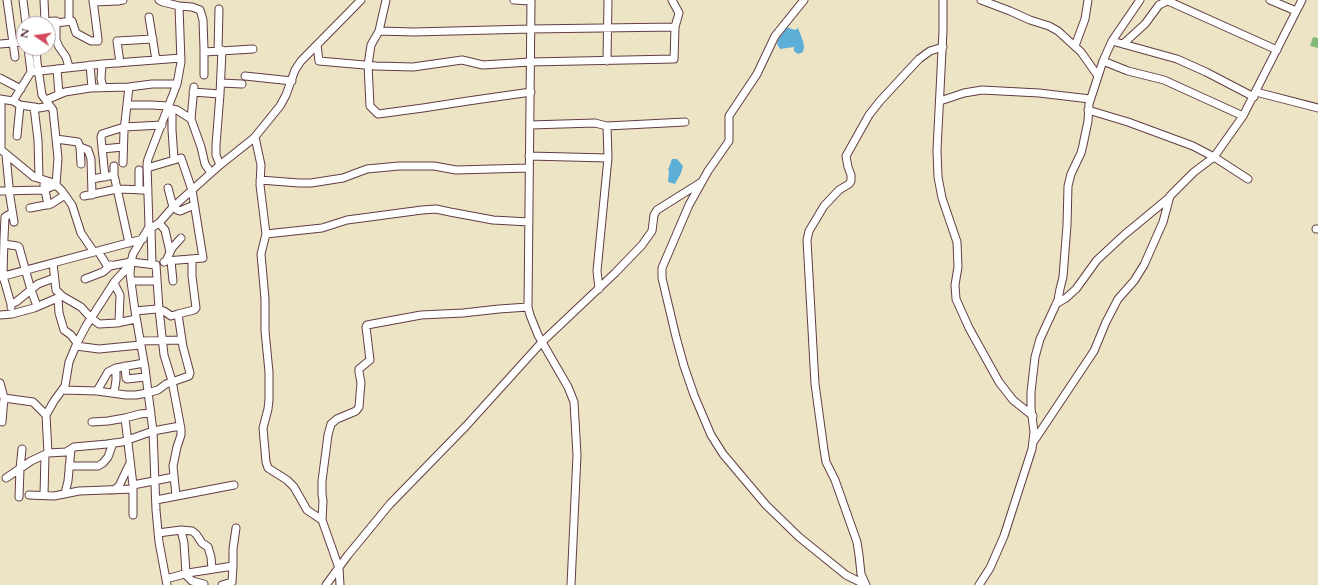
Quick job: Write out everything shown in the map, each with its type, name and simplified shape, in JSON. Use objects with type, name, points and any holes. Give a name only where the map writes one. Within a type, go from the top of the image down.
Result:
[{"type":"street","points":[[23,0],[25,16]]},
{"type":"street","points":[[44,0],[45,16]]},
{"type":"street","points":[[69,0],[69,21]]},
{"type":"street","points":[[56,22],[74,22],[76,33],[91,41],[98,41],[93,1],[123,0]]},
{"type":"street","points":[[159,0],[200,10],[203,20],[204,75]]},
{"type":"street","points":[[182,6],[192,0]]},
{"type":"street","points":[[44,495],[46,416],[54,401],[64,390],[69,362],[91,318],[114,283],[130,263],[149,230],[159,223],[174,206],[210,173],[255,137],[280,106],[301,61],[361,0]]},
{"type":"street","points":[[386,0],[379,31],[371,45],[368,65],[370,106],[378,114],[530,92]]},
{"type":"street","points":[[514,0],[531,0],[528,307],[542,342],[568,386],[574,402],[578,455],[571,585]]},
{"type":"street","points":[[607,61],[608,0]]},
{"type":"street","points":[[317,45],[319,61],[413,67],[462,60],[482,65],[530,62],[674,59],[675,27],[679,14],[672,0]]},
{"type":"street","points":[[804,0],[775,36],[767,56],[757,74],[729,116],[729,141],[708,171],[689,205],[662,268],[662,278],[684,366],[694,395],[711,434],[722,454],[766,505],[799,537],[846,575],[866,585]]},
{"type":"street","points":[[943,0],[943,47],[937,150],[938,177],[942,198],[957,242],[958,267],[955,285],[956,299],[969,328],[999,382],[1013,400],[1033,416]]},
{"type":"street","points":[[981,0],[1053,29],[1065,36],[1081,52],[1098,76]]},
{"type":"street","points":[[1075,46],[1085,19],[1088,0]]},
{"type":"street","points":[[979,585],[990,568],[1004,536],[1033,443],[1034,432],[1031,392],[1034,356],[1056,304],[1063,277],[1068,186],[1071,174],[1081,153],[1088,121],[1090,99],[1103,61],[1112,41],[1140,0]]},
{"type":"street","points":[[1270,0],[1296,11]]},
{"type":"street","points":[[1056,304],[1076,289],[1101,257],[1124,235],[1170,196],[1194,172],[1214,157],[1244,116],[1302,0]]},
{"type":"street","points":[[1123,44],[1145,24],[1159,5],[1168,2],[1277,50]]},
{"type":"street","points":[[0,6],[8,3],[15,57]]},
{"type":"street","points":[[139,190],[143,169],[170,108],[177,84],[181,58],[182,6]]},
{"type":"street","points":[[219,9],[221,83],[216,155],[220,165]]},
{"type":"street","points":[[149,18],[156,60]]},
{"type":"street","points":[[379,31],[414,32],[530,28],[675,27]]},
{"type":"street","points":[[120,63],[117,42],[153,39]]},
{"type":"street","points":[[56,40],[59,48],[64,52],[69,68]]},
{"type":"street","points":[[1112,41],[1177,59],[1255,94],[1318,108]]},
{"type":"street","points":[[0,44],[14,44]]},
{"type":"street","points":[[866,585],[861,574],[860,555],[853,530],[835,480],[826,462],[815,384],[807,240],[809,231],[824,206],[839,190],[851,181],[852,175],[848,167],[846,156],[869,115],[919,59],[930,51],[943,47]]},
{"type":"street","points":[[204,52],[253,49]]},
{"type":"street","points":[[30,56],[42,95],[53,110],[58,158],[56,185]]},
{"type":"street","points":[[13,101],[34,72],[35,56]]},
{"type":"street","points":[[34,72],[90,65],[181,58]]},
{"type":"street","points":[[1103,61],[1128,71],[1164,80],[1244,116]]},
{"type":"street","points":[[102,64],[101,79],[103,87]]},
{"type":"street","points":[[90,65],[92,88]]},
{"type":"street","points":[[57,69],[59,94]]},
{"type":"street","points":[[245,76],[292,81]]},
{"type":"street","points":[[0,78],[21,89]]},
{"type":"street","points":[[221,83],[242,84]]},
{"type":"street","points":[[14,222],[5,157],[0,99],[13,101],[20,105],[39,108],[59,94],[65,92],[103,87],[177,84]]},
{"type":"street","points":[[123,162],[124,128],[129,87]]},
{"type":"street","points":[[210,173],[205,164],[201,147],[191,119],[194,89],[220,94]]},
{"type":"street","points":[[940,101],[964,93],[982,90],[1039,93],[1090,99]]},
{"type":"street","points":[[127,105],[151,104],[170,108],[178,110],[191,119]]},
{"type":"street","points":[[17,136],[20,105]]},
{"type":"street","points":[[34,107],[41,179],[45,189],[48,205]]},
{"type":"street","points":[[170,108],[174,159]]},
{"type":"street","points":[[1088,110],[1167,135],[1204,151],[1248,179]]},
{"type":"street","points":[[530,125],[595,122],[607,126],[685,122]]},
{"type":"street","points":[[105,177],[102,152],[102,134],[124,128],[162,125]]},
{"type":"street","points":[[599,289],[597,271],[608,158],[607,126]]},
{"type":"street","points":[[255,137],[261,165],[260,180],[266,234],[261,254],[266,299],[265,331],[269,372],[269,400],[263,428],[266,465],[268,468],[287,480],[294,487],[307,510],[322,520]]},
{"type":"street","points":[[56,139],[78,142],[80,147],[81,164]]},
{"type":"street","points":[[80,147],[88,150],[91,158],[92,195]]},
{"type":"street","points":[[90,155],[123,147]]},
{"type":"street","points":[[529,156],[608,158]]},
{"type":"street","points":[[5,157],[34,177],[54,182],[72,206],[81,233],[106,264],[154,264],[168,261],[203,258],[192,190],[186,176],[182,159],[174,159],[143,169]]},
{"type":"street","points":[[114,166],[114,175],[129,243]]},
{"type":"street","points":[[260,180],[311,183],[343,178],[367,169],[399,166],[434,166],[456,170],[529,168]]},
{"type":"street","points":[[143,169],[148,190],[149,230],[162,341],[166,363],[172,381],[181,435],[173,466],[176,496]]},
{"type":"street","points":[[92,179],[114,175]]},
{"type":"street","points":[[326,585],[390,504],[466,426],[542,342],[599,289],[648,238],[652,232],[654,215],[657,210],[702,182]]},
{"type":"street","points":[[0,191],[31,191],[45,189],[56,185]]},
{"type":"street","points":[[168,188],[174,206],[177,210],[180,211],[194,205]]},
{"type":"street","points":[[84,196],[117,190],[148,190]]},
{"type":"street","points":[[30,208],[48,205],[65,195]]},
{"type":"street","points":[[1033,443],[1094,351],[1106,322],[1118,299],[1134,281],[1144,265],[1163,222],[1170,196]]},
{"type":"street","points":[[266,234],[322,228],[347,220],[436,209],[489,219],[529,222]]},
{"type":"street","points":[[12,213],[5,217],[2,277],[11,304],[12,314]]},
{"type":"street","points":[[159,223],[165,230],[170,252]]},
{"type":"street","points":[[173,281],[168,261],[170,252],[177,241],[181,238]]},
{"type":"street","points":[[2,277],[143,239]]},
{"type":"street","points":[[4,244],[19,247],[30,290],[38,306]]},
{"type":"street","points":[[134,311],[158,309],[171,316],[194,310],[196,308],[192,276],[192,259]]},
{"type":"street","points":[[53,263],[56,290],[60,297],[59,313],[64,330],[71,335],[77,345],[99,349],[140,343],[182,340]]},
{"type":"street","points":[[130,263],[134,311],[144,363],[151,413],[158,533],[167,582],[186,573],[233,566]]},
{"type":"street","points":[[85,279],[103,272],[111,265]]},
{"type":"street","points":[[11,304],[16,302],[38,284],[54,278]]},
{"type":"street","points":[[131,281],[156,280]]},
{"type":"street","points":[[114,283],[120,295],[119,322]]},
{"type":"street","points":[[0,315],[12,314],[60,297],[81,307],[99,324],[136,319]]},
{"type":"street","points":[[340,585],[339,568],[322,520],[322,481],[328,435],[331,424],[337,419],[356,411],[359,407],[360,383],[358,372],[359,369],[370,360],[367,324],[421,315],[528,307]]},
{"type":"street","points":[[64,390],[97,390],[126,395],[147,393],[158,390],[172,381],[189,376],[190,373],[182,347],[178,314]]},
{"type":"street","points":[[97,390],[108,372],[116,368],[144,363]]},
{"type":"street","points":[[125,366],[127,379],[145,377]]},
{"type":"street","points":[[114,393],[116,368]]},
{"type":"street","points":[[0,383],[4,398],[2,422]]},
{"type":"street","points":[[4,398],[32,402],[46,416]]},
{"type":"street","points":[[92,422],[108,421],[151,413]]},
{"type":"street","points":[[125,418],[133,487],[133,515]]},
{"type":"street","points":[[6,478],[32,461],[46,454],[60,453],[74,447],[113,443],[153,431],[180,426]]},
{"type":"street","points":[[69,466],[98,466],[108,457],[113,443]]},
{"type":"street","points":[[19,497],[22,449]]},
{"type":"street","points":[[65,493],[71,449]]},
{"type":"street","points":[[114,490],[119,486],[130,464]]},
{"type":"street","points":[[29,495],[54,496],[65,493],[114,490],[174,477]]},
{"type":"street","points":[[156,500],[234,485]]},
{"type":"street","points":[[222,585],[232,582],[233,549],[236,528]]},
{"type":"street","points":[[158,533],[181,530],[192,531],[202,543],[208,547],[211,556],[209,569],[203,581],[204,584],[192,581],[186,573],[184,543],[181,530]]},
{"type":"green space","points":[[1313,37],[1318,38],[1318,48],[1310,46]]},
{"type":"water","points":[[786,27],[795,30],[798,28],[803,41],[803,52],[798,54],[794,51],[794,47],[780,49],[777,44],[778,40]]},
{"type":"water","points":[[672,159],[677,159],[683,166],[675,184],[668,182],[668,170]]}]
